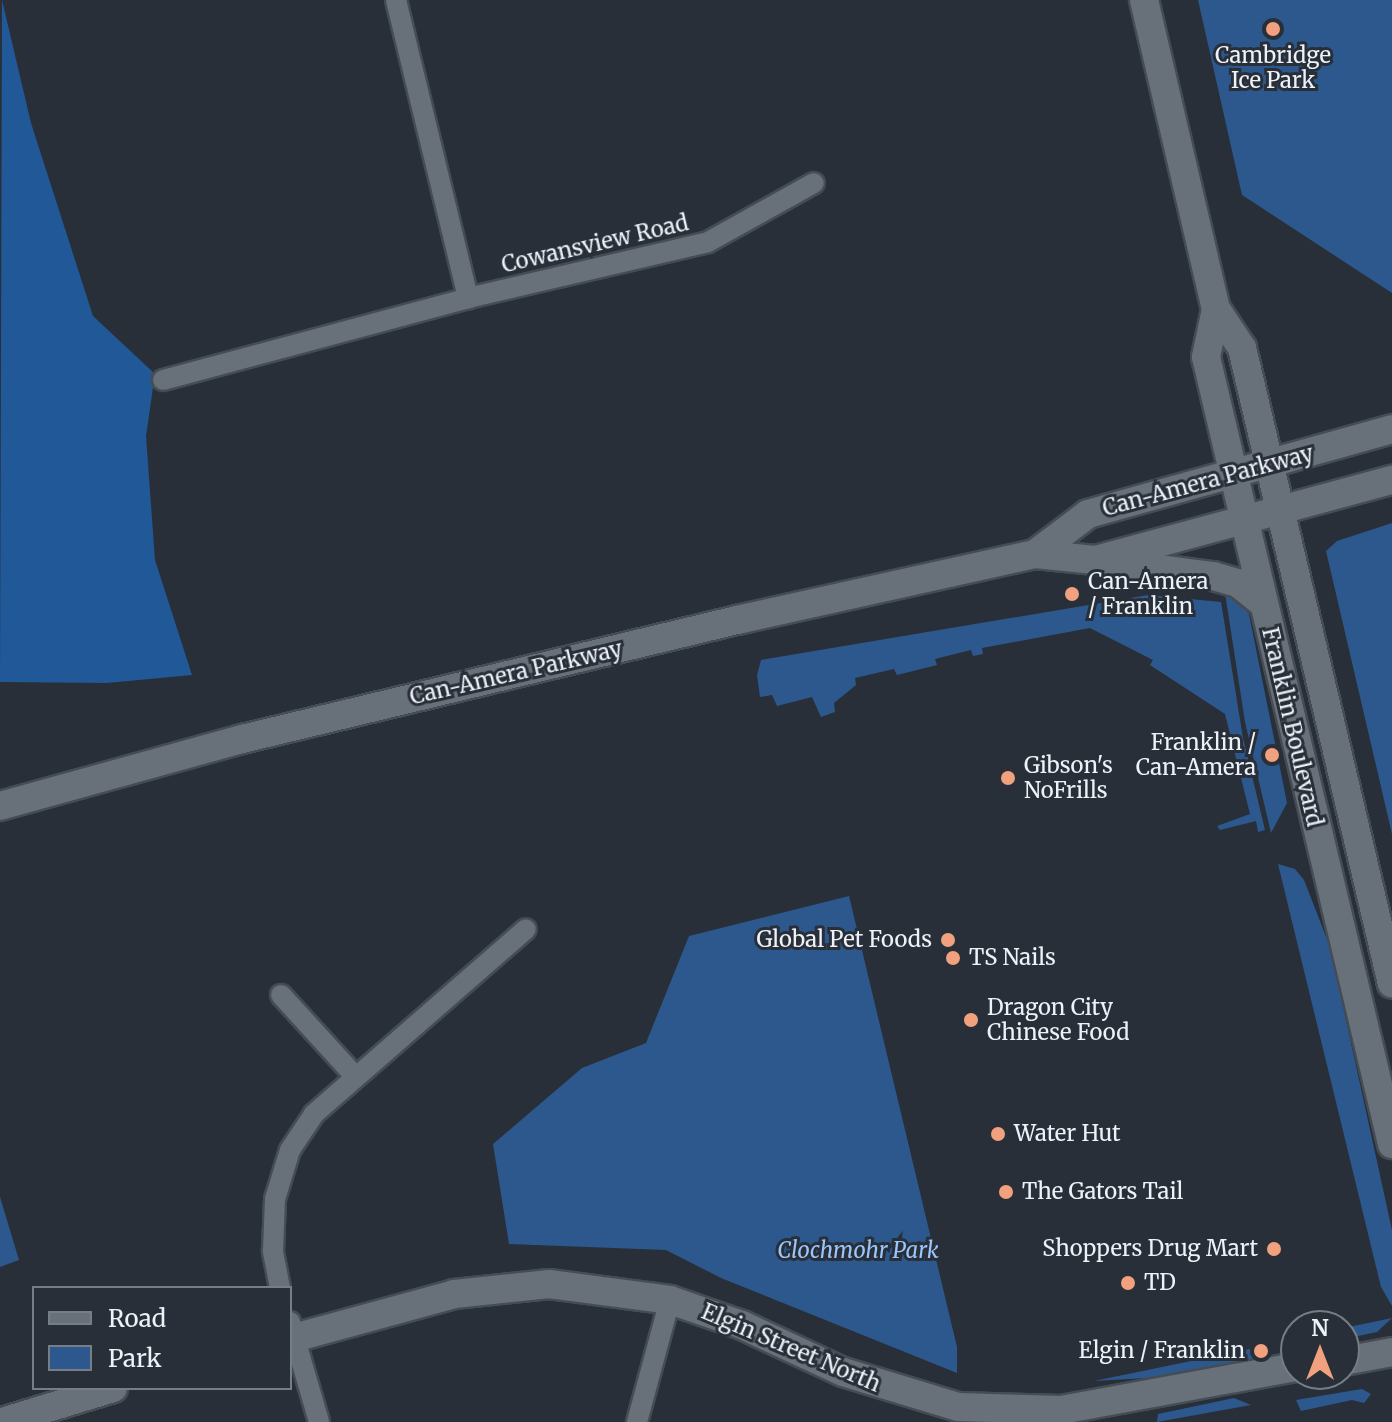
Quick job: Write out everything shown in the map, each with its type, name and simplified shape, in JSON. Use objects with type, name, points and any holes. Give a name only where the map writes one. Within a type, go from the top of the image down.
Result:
[{"type":"main road","name":"Franklin Boulevard","points":[[1144,0],[1216,309],[1242,348],[1392,984]]},
{"type":"main road","name":"Franklin Boulevard","points":[[1216,309],[1206,357],[1392,1144]]},
{"type":"main road","name":"Can-Amera Parkway","points":[[1035,554],[1088,514],[1234,476],[1392,429]]},
{"type":"main road","name":"Can-Amera Parkway","points":[[0,806],[256,735],[1035,554],[1095,560],[1392,480]]},
{"type":"main road","points":[[1095,560],[1154,572],[1213,576],[1238,583],[1263,603]]},
{"type":"main road","name":"Elgin Street North","points":[[292,1333],[454,1294],[504,1286],[595,1286],[670,1300],[896,1392],[992,1416],[1061,1410],[1280,1370]]},
{"type":"main road","points":[[1360,1358],[1392,1352]]},
{"type":"main road","points":[[2,1422],[106,1390]]},
{"type":"street","points":[[396,0],[468,298]]},
{"type":"street","name":"Cowansview Road","points":[[163,380],[468,298],[708,242],[814,183]]},
{"type":"street","points":[[280,1286],[272,1225],[281,1174],[314,1114],[354,1075],[526,929]]},
{"type":"street","points":[[281,995],[354,1075]]},
{"type":"street","points":[[637,1422],[670,1300]]},
{"type":"street","points":[[292,1333],[319,1422]]},
{"type":"green space","points":[[1198,0],[1392,0],[1392,293],[1242,195]]},
{"type":"green space","points":[[1392,523],[1392,834],[1326,551],[1337,541]]},
{"type":"green space","points":[[1225,593],[1237,598],[1249,614],[1287,803],[1271,833],[1245,722]]},
{"type":"green space","points":[[1148,595],[1221,602],[1243,738],[1265,830],[1258,832],[1256,821],[1220,830],[1217,826],[1250,814],[1225,714],[1150,665],[1153,660],[1090,628],[982,648],[983,654],[973,656],[971,650],[935,659],[937,665],[897,675],[894,669],[855,678],[856,685],[834,703],[835,712],[821,717],[812,697],[777,706],[772,695],[760,697],[757,675],[761,660]]},
{"type":"green space","points":[[1278,864],[1295,869],[1304,880],[1330,947],[1392,1230],[1392,1306],[1381,1287]]},
{"type":"green space","name":"Clochmohr Park","points":[[849,896],[957,1347],[957,1373],[721,1278],[666,1250],[509,1244],[493,1144],[582,1068],[646,1043],[689,936]]},
{"type":"green space","points":[[0,1197],[19,1260],[0,1267]]},
{"type":"green space","points":[[1392,1318],[1377,1332],[1360,1336],[1360,1325]]},
{"type":"green space","points":[[1264,1346],[1265,1352],[1252,1359],[1164,1377],[1094,1381]]},
{"type":"green space","points":[[1360,1390],[1371,1394],[1364,1403],[1352,1400],[1301,1411],[1296,1400]]},
{"type":"green space","points":[[1234,1398],[1251,1405],[1157,1422],[1158,1414]]},
{"type":"shaded area","points":[[2,0],[31,123],[93,316],[155,374],[146,436],[155,560],[192,675],[107,683],[0,682]]},
{"type":"place","name":"Cambridge Ice Park","points":[[1273,29]]},
{"type":"place","name":"Can-Amera / Franklin","points":[[1072,594]]},
{"type":"place","name":"Franklin / Can-Amera","points":[[1272,755]]},
{"type":"place","name":"Gibson's NoFrills","points":[[1008,778]]},
{"type":"place","name":"Global Pet Foods","points":[[948,940]]},
{"type":"place","name":"TS Nails","points":[[953,958]]},
{"type":"place","name":"Dragon City Chinese Food","points":[[971,1020]]},
{"type":"place","name":"Water Hut","points":[[998,1134]]},
{"type":"place","name":"The Gators Tail","points":[[1006,1192]]},
{"type":"place","name":"Shoppers Drug Mart","points":[[1274,1249]]},
{"type":"place","name":"TD","points":[[1128,1283]]},
{"type":"place","name":"Elgin / Franklin","points":[[1261,1351]]}]
